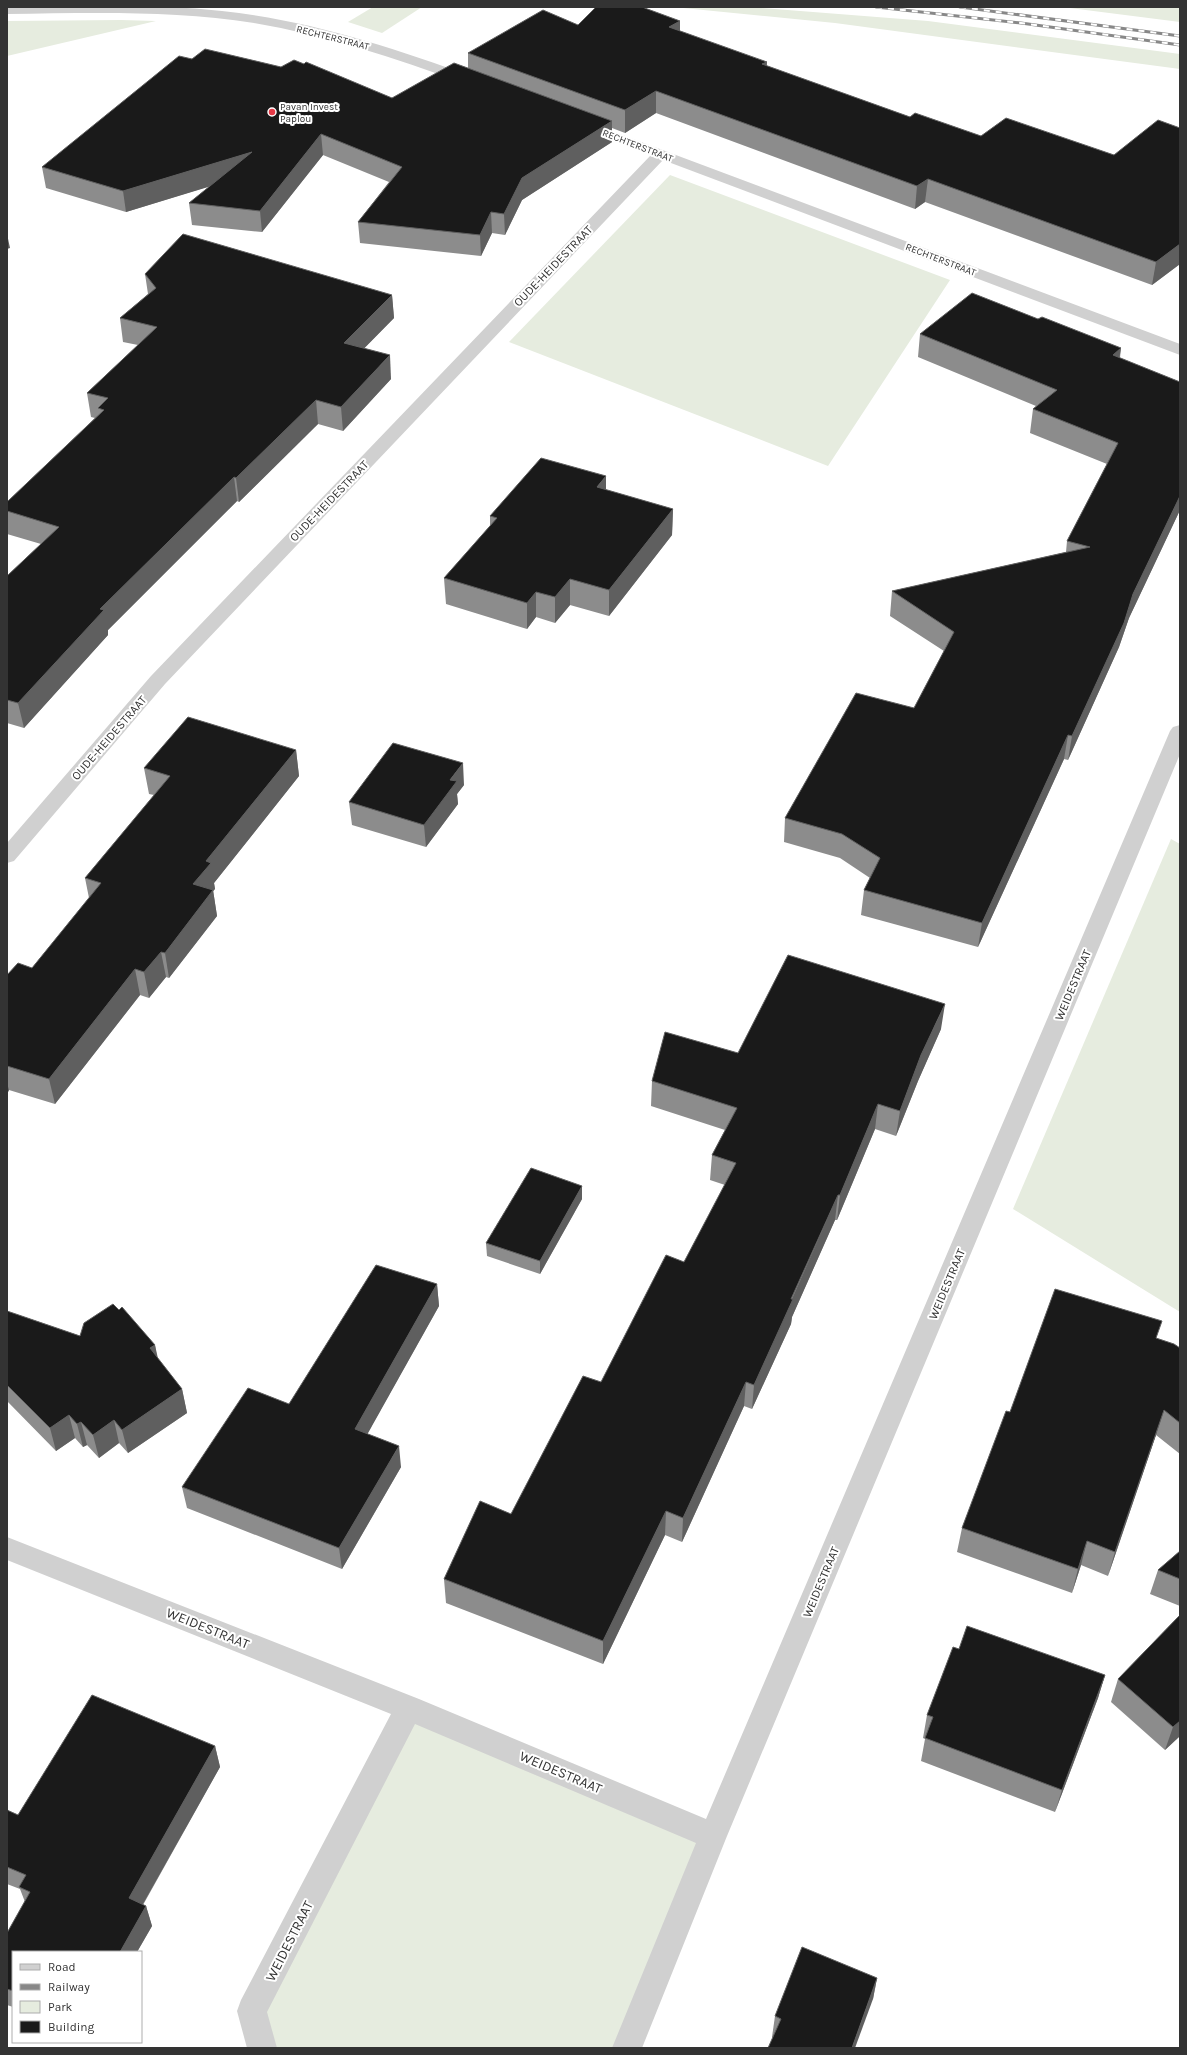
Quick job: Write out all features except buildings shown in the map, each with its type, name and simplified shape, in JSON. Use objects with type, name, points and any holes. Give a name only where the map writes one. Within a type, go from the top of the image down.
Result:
[{"type":"street","name":"RECHTERSTRAAT","points":[[7,10],[142,9],[252,19],[361,42],[478,84]]},
{"type":"street","name":"RECHTERSTRAAT","points":[[573,120],[1180,350]]},
{"type":"street","name":"OUDE-HEIDESTRAAT","points":[[7,856],[158,680],[661,153]]},
{"type":"street","name":"WEIDESTRAAT","points":[[627,2048],[713,1836],[1180,732]]},
{"type":"street","name":"WEIDESTRAAT","points":[[7,1548],[409,1708],[713,1836]]},
{"type":"street","name":"WEIDESTRAAT","points":[[262,2048],[252,2011],[409,1708]]},
{"type":"green space","points":[[373,7],[422,7],[382,33],[348,22]]},
{"type":"green space","points":[[673,7],[749,7],[928,21],[1180,54],[1180,69],[835,23]]},
{"type":"green space","points":[[1062,7],[1180,7],[1180,22]]},
{"type":"green space","points":[[7,21],[156,21],[7,56]]},
{"type":"green space","points":[[670,175],[950,280],[828,466],[509,342]]},
{"type":"green space","points":[[1171,839],[1180,844],[1180,1312],[1013,1209]]},
{"type":"green space","points":[[409,1708],[713,1836],[627,2048],[262,2048],[252,2011]]},
{"type":"railway","points":[[876,7],[1021,23],[1180,45]]},
{"type":"railway","points":[[960,7],[1180,36]]},
{"type":"place","name":"Pavan Invest Paplou","points":[[272,112]]}]
